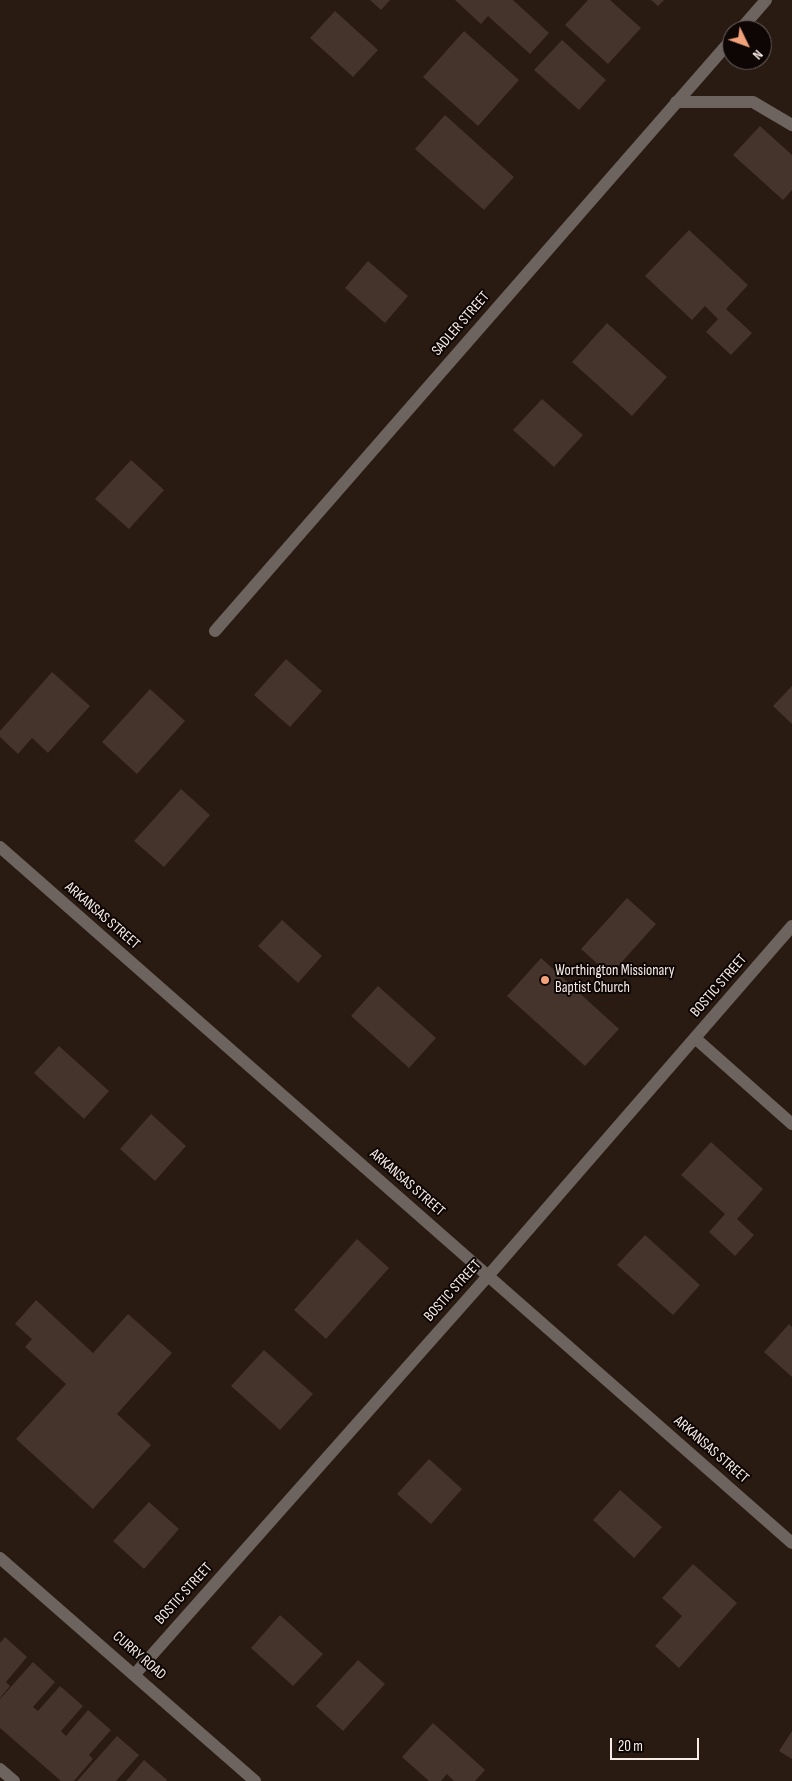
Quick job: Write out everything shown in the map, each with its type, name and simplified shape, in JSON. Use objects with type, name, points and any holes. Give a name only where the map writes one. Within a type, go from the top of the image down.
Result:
[{"type":"street","points":[[749,20],[766,0]]},
{"type":"street","name":"SADLER STREET","points":[[215,632],[722,50]]},
{"type":"street","points":[[676,102],[753,102],[792,125]]},
{"type":"street","name":"ARKANSAS STREET","points":[[0,847],[792,1543]]},
{"type":"street","name":"BOSTIC STREET","points":[[135,1674],[488,1276],[792,926]]},
{"type":"street","points":[[695,1038],[792,1124]]},
{"type":"street","name":"CURRY ROAD","points":[[0,1558],[135,1674],[250,1780]]},
{"type":"street","points":[[0,1769],[14,1781]]},
{"type":"building","points":[[370,0],[390,0],[381,10]]},
{"type":"building","points":[[455,0],[513,0],[549,33],[530,54],[488,16],[481,24]]},
{"type":"building","points":[[588,0],[610,0],[641,28],[608,64],[565,25]]},
{"type":"building","points":[[651,0],[664,0],[658,6]]},
{"type":"building","points":[[335,11],[378,50],[353,77],[310,38]]},
{"type":"building","points":[[464,31],[519,80],[478,126],[423,77]]},
{"type":"building","points":[[562,40],[606,80],[579,110],[534,70]]},
{"type":"building","points":[[445,115],[514,177],[484,210],[415,149]]},
{"type":"building","points":[[760,126],[792,155],[792,190],[783,200],[733,155]]},
{"type":"building","points":[[689,230],[748,285],[726,309],[752,333],[731,355],[706,332],[718,319],[705,306],[692,320],[645,276]]},
{"type":"building","points":[[368,261],[408,296],[385,323],[345,288]]},
{"type":"building","points":[[607,323],[667,377],[632,416],[572,362]]},
{"type":"building","points":[[542,399],[583,435],[554,467],[513,430]]},
{"type":"building","points":[[131,460],[164,490],[129,529],[95,499]]},
{"type":"building","points":[[286,659],[322,691],[290,727],[254,695]]},
{"type":"building","points":[[52,672],[90,706],[48,753],[32,738],[18,754],[0,737],[0,731]]},
{"type":"building","points":[[792,686],[792,724],[773,706]]},
{"type":"building","points":[[150,689],[185,721],[137,774],[102,742]]},
{"type":"building","points":[[181,789],[210,815],[164,867],[134,841]]},
{"type":"building","points":[[627,898],[656,924],[610,975],[581,949]]},
{"type":"building","points":[[282,920],[322,956],[298,983],[258,946]]},
{"type":"building","points":[[541,958],[619,1029],[585,1066],[507,996]]},
{"type":"building","points":[[378,986],[436,1038],[409,1068],[351,1016]]},
{"type":"building","points":[[59,1046],[109,1091],[84,1119],[34,1073]]},
{"type":"building","points":[[151,1114],[186,1146],[155,1181],[120,1149]]},
{"type":"building","points":[[711,1142],[763,1189],[737,1219],[754,1235],[735,1256],[709,1232],[725,1214],[681,1175]]},
{"type":"building","points":[[645,1235],[700,1285],[673,1315],[617,1265]]},
{"type":"building","points":[[357,1239],[389,1268],[326,1339],[294,1310]]},
{"type":"building","points":[[36,1300],[93,1353],[128,1314],[172,1353],[117,1414],[151,1445],[93,1509],[16,1439],[66,1384],[25,1347],[32,1339],[15,1324]]},
{"type":"building","points":[[789,1324],[792,1327],[792,1377],[764,1352]]},
{"type":"building","points":[[264,1350],[313,1394],[280,1430],[231,1386]]},
{"type":"building","points":[[429,1459],[462,1489],[431,1524],[397,1494]]},
{"type":"building","points":[[620,1490],[662,1527],[634,1558],[593,1520]]},
{"type":"building","points":[[149,1502],[179,1529],[144,1569],[113,1541]]},
{"type":"building","points":[[693,1564],[737,1603],[679,1668],[655,1646],[682,1616],[662,1598]]},
{"type":"building","points":[[280,1615],[323,1654],[293,1686],[251,1648]]},
{"type":"building","points":[[5,1637],[27,1657],[6,1682],[10,1686],[0,1698],[0,1643]]},
{"type":"building","points":[[358,1660],[385,1684],[343,1731],[316,1706]]},
{"type":"building","points":[[33,1662],[55,1682],[33,1707],[38,1711],[60,1686],[83,1706],[61,1731],[66,1736],[88,1710],[111,1730],[89,1755],[93,1759],[74,1781],[61,1781],[0,1728],[0,1699]]},
{"type":"building","points":[[433,1723],[485,1770],[475,1781],[454,1781],[447,1774],[441,1781],[429,1781],[402,1757]]},
{"type":"building","points":[[792,1731],[792,1759],[779,1751]]},
{"type":"building","points":[[117,1736],[139,1755],[116,1781],[77,1781]]},
{"type":"building","points":[[144,1760],[167,1780],[126,1781]]},
{"type":"place","name":"Worthington Missionary Baptist Church","points":[[545,980]]}]
